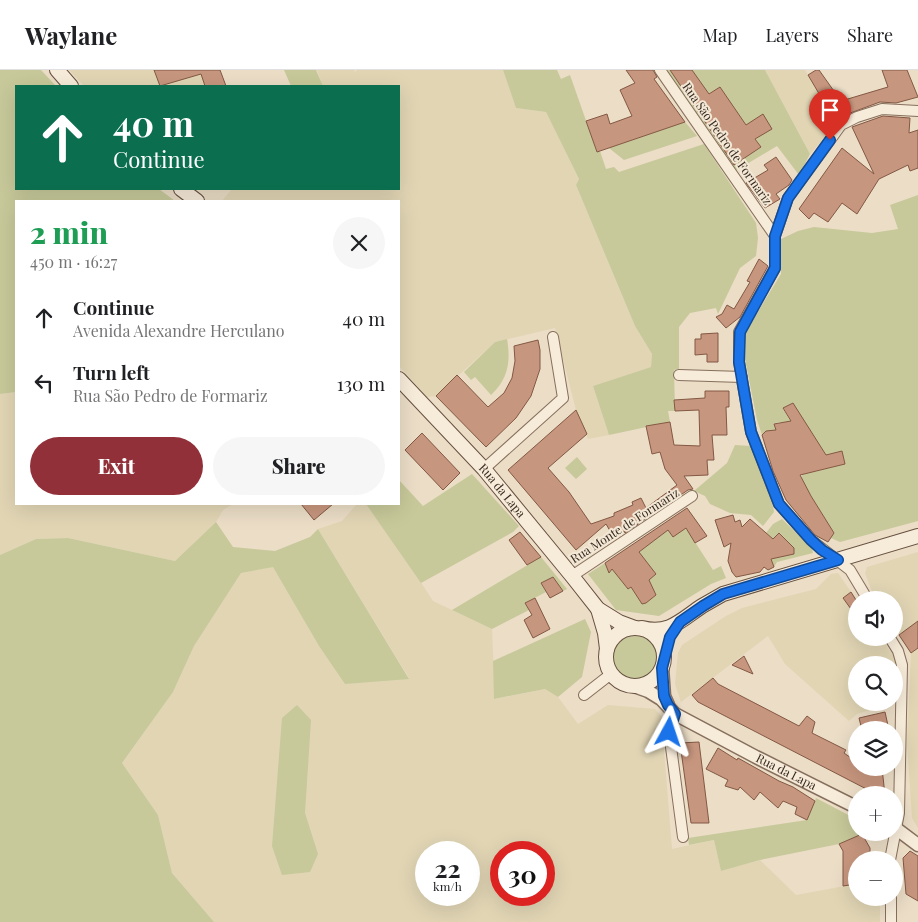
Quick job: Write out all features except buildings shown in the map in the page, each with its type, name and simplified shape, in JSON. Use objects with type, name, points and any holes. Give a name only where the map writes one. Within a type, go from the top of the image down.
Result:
[{"type":"main road","points":[[57,70],[70,85]]},
{"type":"main road","points":[[182,190],[196,200]]},
{"type":"main road","name":"Rua da Lapa","points":[[400,381],[484,469],[598,609],[619,622],[638,628]]},
{"type":"main road","points":[[680,622],[670,637],[663,663],[657,676],[650,682],[634,686],[617,680],[611,674],[607,666],[607,649],[610,641],[616,635],[628,628],[653,631],[680,622],[723,594],[918,536]]},
{"type":"main road","name":"Rua da Lapa","points":[[598,609],[605,633],[607,649]]},
{"type":"main road","points":[[638,628],[649,631],[661,643],[663,663]]},
{"type":"street","name":"Rua São Pedro de Formariz","points":[[660,70],[775,236]]},
{"type":"street","points":[[863,591],[850,570],[811,540],[779,504],[751,432],[739,362],[740,332],[775,268],[775,236],[788,198],[841,125],[857,117],[882,109],[918,111]]},
{"type":"street","points":[[760,214],[777,217],[783,214]]},
{"type":"street","points":[[484,469],[563,398],[553,337]]},
{"type":"street","points":[[678,376],[742,377]]},
{"type":"street","name":"Rua Monte de Formariz","points":[[572,576],[692,496]]},
{"type":"street","points":[[895,646],[902,665],[899,786]]},
{"type":"street","points":[[663,663],[664,696],[671,709],[669,732],[683,837]]},
{"type":"street","points":[[584,695],[611,674]]},
{"type":"street","name":"Rua da Lapa","points":[[634,686],[648,690],[671,709],[756,757],[848,803]]},
{"type":"street","points":[[903,834],[918,845]]},
{"type":"street","points":[[891,906],[891,922]]},
{"type":"shaded area","points":[[69,70],[220,70],[226,85],[83,85]]},
{"type":"shaded area","points":[[317,70],[354,70],[355,72],[357,70],[503,70],[516,108],[546,112],[579,179],[576,185],[635,326],[652,354],[651,367],[593,386],[609,435],[588,439],[576,410],[555,328],[495,342],[436,396],[427,397],[400,367],[400,200],[223,200],[231,190],[400,190],[400,85],[323,85]]},
{"type":"shaded area","points":[[765,70],[805,70],[834,119],[828,134],[810,154]]},
{"type":"shaded area","points":[[15,392],[15,505],[231,505],[223,510],[216,522],[175,561],[68,538],[36,539],[0,555],[0,394]]},
{"type":"shaded area","points":[[356,505],[367,505],[400,550],[433,601],[492,629],[495,699],[545,689],[558,697],[578,724],[608,705],[655,709],[663,718],[662,726],[672,849],[714,840],[721,871],[760,860],[796,895],[848,885],[848,906],[880,906],[880,922],[214,922],[172,873],[158,815],[122,763],[173,692],[194,646],[241,573],[273,566],[319,646],[345,683],[409,678],[318,529],[342,521]]},
{"type":"shaded area","points":[[918,552],[918,828],[912,818],[907,742],[911,653],[903,641],[903,591],[872,591],[865,573],[867,567]]},
{"type":"shaded area","points":[[838,573],[850,591],[848,591],[848,594],[843,598],[848,605],[848,646],[886,646],[893,656],[848,656],[848,711],[867,711],[857,714],[849,721],[785,664],[768,636],[681,702],[675,684],[678,653],[682,645],[726,616],[742,608],[816,589],[831,574]]},
{"type":"green space","points":[[0,70],[41,70],[55,85],[15,85],[15,190],[160,190],[174,200],[15,200],[15,392],[0,394]]},
{"type":"green space","points":[[284,70],[316,70],[323,85],[291,85]]},
{"type":"green space","points":[[503,70],[557,70],[561,79],[570,75],[597,152],[600,151],[606,169],[614,167],[619,172],[704,144],[756,223],[758,238],[756,256],[740,268],[718,314],[716,308],[690,313],[679,327],[679,369],[674,370],[675,411],[668,411],[670,422],[609,435],[593,386],[651,367],[652,354],[635,326],[576,185],[579,179],[546,112],[516,108]]},
{"type":"green space","points":[[665,70],[670,70],[734,165],[761,147],[720,87],[709,94],[692,70],[765,70],[810,154],[799,175],[777,146],[735,171]]},
{"type":"green space","points":[[685,122],[697,136],[624,160],[609,148]]},
{"type":"green space","points":[[918,195],[918,521],[840,542],[831,538],[834,533],[801,478],[809,460],[814,472],[845,464],[842,451],[826,455],[793,404],[783,409],[801,438],[789,446],[784,422],[774,423],[776,430],[766,431],[762,435],[757,420],[744,354],[746,331],[781,274],[781,239],[798,231],[814,227],[872,233],[898,229],[890,205]]},
{"type":"green space","points":[[507,339],[509,355],[507,370],[501,383],[491,395],[475,377],[471,380],[464,372],[495,342]]},
{"type":"green space","points":[[735,445],[751,446],[759,459],[766,477],[774,512],[763,526],[751,515],[730,513],[710,504],[705,496],[694,491],[727,463]]},
{"type":"green space","points":[[577,457],[587,469],[576,479],[565,468]]},
{"type":"green space","points":[[472,474],[519,526],[513,532],[421,583],[367,505],[400,505],[400,481],[423,506]]},
{"type":"green space","points":[[782,519],[812,548],[813,553],[777,562],[774,567],[771,559],[794,554],[794,548],[780,533],[773,539],[766,533],[773,524]]},
{"type":"green space","points":[[216,522],[233,547],[275,551],[310,537],[318,529],[409,679],[345,684],[319,646],[273,567],[241,573],[194,646],[173,692],[122,763],[158,815],[172,873],[214,922],[0,922],[0,555],[36,539],[68,538],[175,561]]},
{"type":"green space","points":[[686,528],[713,570],[721,566],[726,578],[711,584],[659,616],[616,610],[588,574],[605,563],[609,572],[612,569],[628,589],[631,587],[642,604],[646,603],[656,595],[649,580],[656,574],[639,552],[668,530]]},
{"type":"green space","points":[[541,557],[567,589],[563,591],[553,578],[541,583],[546,592],[525,603],[529,610],[492,629],[452,610]]},
{"type":"green space","points":[[585,619],[591,632],[582,677],[558,697],[545,689],[494,699],[493,661]]},
{"type":"green space","points":[[631,636],[639,636],[651,642],[657,658],[651,674],[639,680],[631,680],[619,674],[613,662],[613,654],[619,642]]},
{"type":"green space","points":[[297,705],[311,720],[305,813],[318,854],[310,872],[282,875],[272,846],[282,718]]},
{"type":"green space","points":[[816,798],[848,815],[848,840],[839,844],[760,860],[721,871],[714,840],[689,845],[688,838],[807,820]]},
{"type":"route","points":[[669,732],[675,714],[664,696],[662,668],[670,637],[680,622],[723,594],[838,560],[811,540],[779,504],[751,432],[739,362],[740,332],[775,268],[775,236],[788,198],[830,140]]}]
